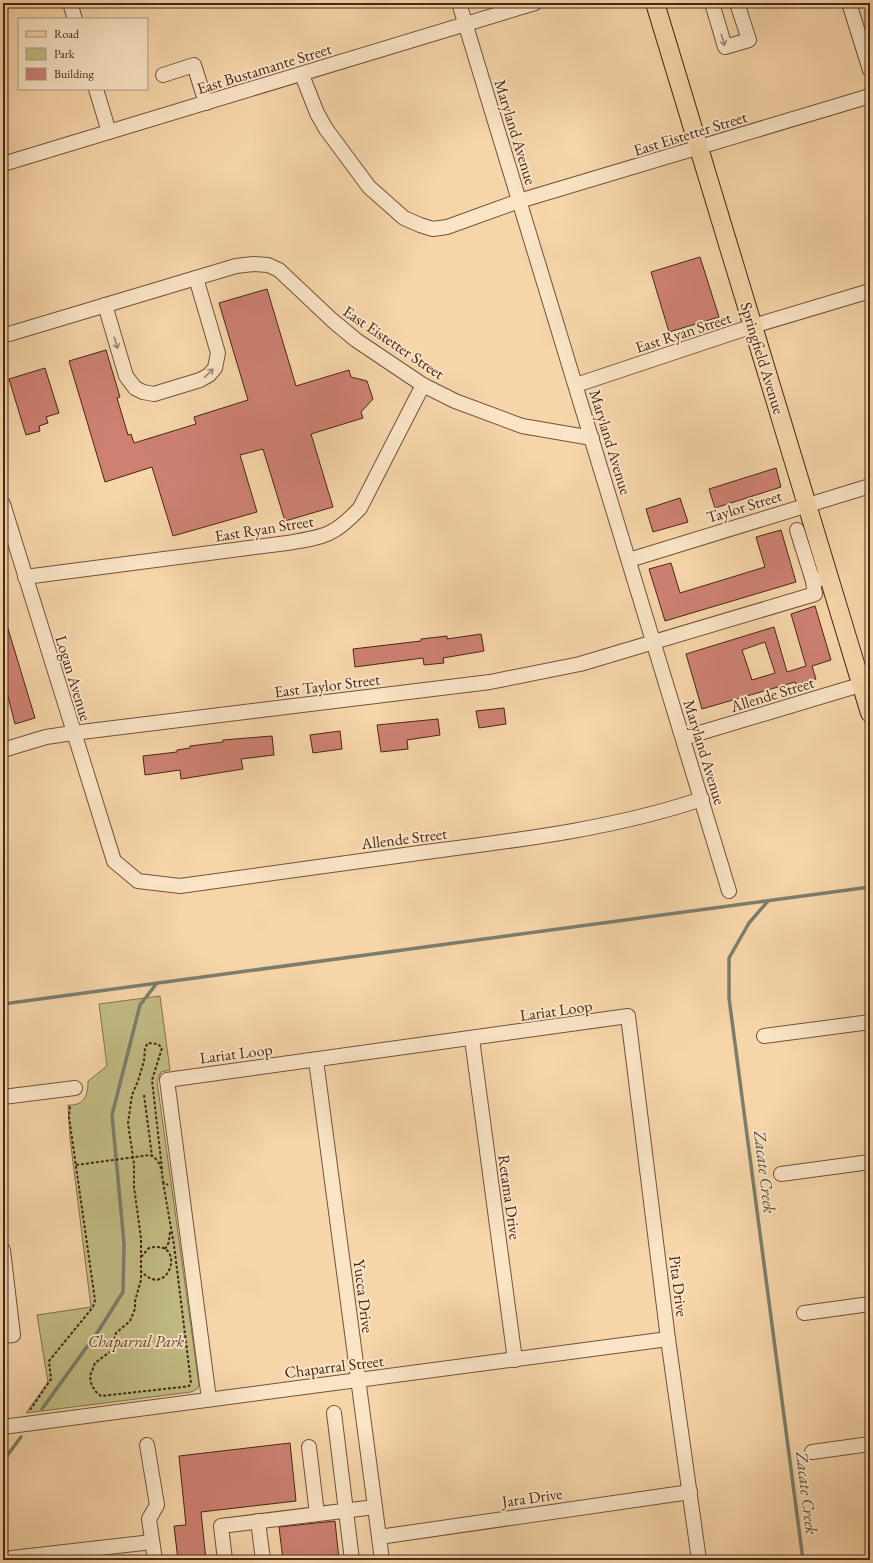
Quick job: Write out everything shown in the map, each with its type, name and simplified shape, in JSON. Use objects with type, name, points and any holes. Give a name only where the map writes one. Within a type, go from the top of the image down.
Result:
[{"type":"main road","name":"Springfield Avenue","points":[[655,3],[808,504],[821,579],[866,683],[870,713]]},
{"type":"street","points":[[70,3],[75,18]]},
{"type":"street","name":"Maryland Avenue","points":[[460,3],[729,891]]},
{"type":"street","name":"East Bustamante Street","points":[[3,164],[302,75],[535,3]]},
{"type":"street","points":[[712,3],[725,47],[749,40],[737,3]]},
{"type":"street","points":[[849,3],[870,70]]},
{"type":"street","points":[[163,75],[194,65],[206,103]]},
{"type":"street","name":"East Eistetter Street","points":[[302,75],[317,113],[339,149],[369,187],[404,218],[420,225],[441,228],[466,221],[519,201],[870,96]]},
{"type":"street","points":[[96,90],[109,132]]},
{"type":"street","name":"East Eistetter Street","points":[[5,335],[236,266],[253,264],[268,265],[280,270],[332,320],[356,340],[423,385],[455,401],[522,426],[592,438]]},
{"type":"street","points":[[105,306],[126,376],[135,388],[143,392],[154,394],[193,382],[209,375],[215,368],[218,357],[217,349],[196,278]]},
{"type":"street","name":"East Ryan Street","points":[[576,385],[753,326],[870,291]]},
{"type":"street","name":"East Ryan Street","points":[[25,577],[287,544],[314,539],[334,532],[347,522],[360,508],[423,385]]},
{"type":"street","name":"Taylor Street","points":[[629,560],[870,486]]},
{"type":"street","name":"Logan Avenue","points":[[3,504],[114,861]]},
{"type":"street","points":[[797,530],[821,579]]},
{"type":"street","name":"East Taylor Street","points":[[3,750],[46,737],[490,682],[580,664],[815,594],[821,579]]},
{"type":"street","name":"Allende Street","points":[[683,738],[866,683]]},
{"type":"street","name":"Allende Street","points":[[114,861],[138,880],[180,886],[542,837],[604,826],[667,811],[702,799]]},
{"type":"street","name":"Lariat Loop","points":[[209,1399],[167,1080],[472,1039],[628,1016]]},
{"type":"street","name":"Pita Drive","points":[[628,1016],[668,1339],[699,1560]]},
{"type":"street","points":[[764,1036],[870,1022]]},
{"type":"street","name":"Retama Drive","points":[[472,1039],[515,1360]]},
{"type":"street","name":"Yucca Drive","points":[[316,1060],[382,1560]]},
{"type":"street","points":[[3,1097],[75,1088]]},
{"type":"street","points":[[781,1174],[870,1162]]},
{"type":"street","points":[[3,1250],[14,1335],[3,1336]]},
{"type":"street","points":[[804,1313],[870,1304]]},
{"type":"street","name":"Chaparral Street","points":[[3,1426],[668,1339]]},
{"type":"street","points":[[334,1413],[352,1560]]},
{"type":"street","points":[[812,1452],[870,1444]]},
{"type":"street","points":[[147,1445],[157,1505],[149,1519],[155,1560]]},
{"type":"street","points":[[309,1447],[317,1514]]},
{"type":"street","name":"Jara Drive","points":[[379,1537],[690,1492]]},
{"type":"street","points":[[225,1560],[221,1526],[375,1507]]},
{"type":"street","points":[[258,1521],[263,1560]]},
{"type":"street","points":[[12,1560],[12,1558],[152,1542]]},
{"type":"path","points":[[148,1043],[155,1043],[161,1046],[162,1052],[153,1071],[152,1080],[163,1182],[177,1265],[190,1385],[102,1396],[95,1391],[91,1383],[90,1376],[95,1363],[111,1351],[116,1333],[130,1321],[134,1313],[135,1301],[141,1280],[141,1238],[134,1187],[132,1158],[128,1123],[132,1095],[142,1066],[145,1046],[148,1043]]},
{"type":"path","points":[[144,1094],[152,1156],[157,1160],[162,1169]]},
{"type":"path","points":[[29,1412],[51,1379],[49,1361],[95,1304],[69,1117],[70,1106]]},
{"type":"path","points":[[76,1165],[152,1156]]},
{"type":"path","points":[[163,1182],[171,1187]]},
{"type":"path","points":[[165,1249],[170,1230]]},
{"type":"path","points":[[140,1260],[145,1251],[149,1248],[159,1247],[165,1249],[171,1257],[172,1265],[169,1272],[160,1279],[149,1278],[141,1272]]},
{"type":"path","points":[[172,1265],[181,1266]]},
{"type":"green space","name":"Chaparral Park","points":[[160,996],[170,1070],[161,1072],[157,1081],[199,1385],[197,1389],[191,1392],[26,1413],[48,1382],[37,1315],[91,1307],[70,1138],[68,1105],[78,1104],[84,1099],[88,1081],[107,1066],[99,1004]]},
{"type":"building","points":[[700,257],[719,317],[669,332],[651,272]]},
{"type":"building","points":[[267,289],[296,386],[349,370],[351,377],[367,381],[373,399],[361,412],[363,418],[311,434],[333,507],[285,521],[263,449],[240,455],[257,512],[173,536],[152,467],[105,482],[69,361],[106,350],[120,397],[117,398],[128,435],[131,434],[134,443],[196,424],[194,417],[248,400],[219,303]]},
{"type":"building","points":[[45,368],[59,413],[46,417],[48,423],[39,426],[40,431],[26,435],[9,379]]},
{"type":"building","points":[[776,468],[781,487],[715,508],[709,489]]},
{"type":"building","points":[[680,498],[688,522],[653,532],[646,509]]},
{"type":"building","points":[[781,530],[796,582],[665,621],[649,569],[671,563],[680,593],[765,567],[756,537]]},
{"type":"building","points":[[815,606],[831,660],[812,666],[816,679],[796,685],[795,682],[702,709],[686,654],[774,627],[787,672],[806,666],[791,614]],"holes":[[[765,642],[775,673],[752,680],[742,650]]]},
{"type":"building","points":[[6,622],[35,718],[15,724],[3,677],[3,623]]},
{"type":"building","points":[[481,634],[484,651],[443,658],[444,663],[424,665],[423,658],[355,667],[353,649],[421,641],[421,639],[447,636],[447,639]]},
{"type":"building","points":[[504,708],[506,724],[479,728],[476,711]]},
{"type":"building","points":[[438,719],[440,735],[407,740],[408,749],[381,752],[377,725]]},
{"type":"building","points":[[340,731],[342,749],[313,753],[310,735]]},
{"type":"building","points":[[272,736],[274,755],[241,759],[243,769],[181,779],[180,770],[145,775],[143,756],[177,752],[177,750],[190,748],[190,746],[223,742],[223,740]]},
{"type":"building","points":[[290,1443],[296,1501],[201,1512],[206,1560],[178,1560],[174,1526],[186,1525],[179,1456]]},
{"type":"building","points":[[335,1521],[339,1560],[283,1560],[279,1527]]},
{"type":"waterway","points":[[3,1004],[870,887]]},
{"type":"waterway","name":"Zacate Creek","points":[[768,901],[749,923],[729,958],[729,998],[803,1560]]},
{"type":"waterway","points":[[42,1409],[99,1330],[123,1292],[124,1243],[112,1115],[140,1005],[157,983]]},
{"type":"waterway","points":[[3,1461],[21,1437]]}]
